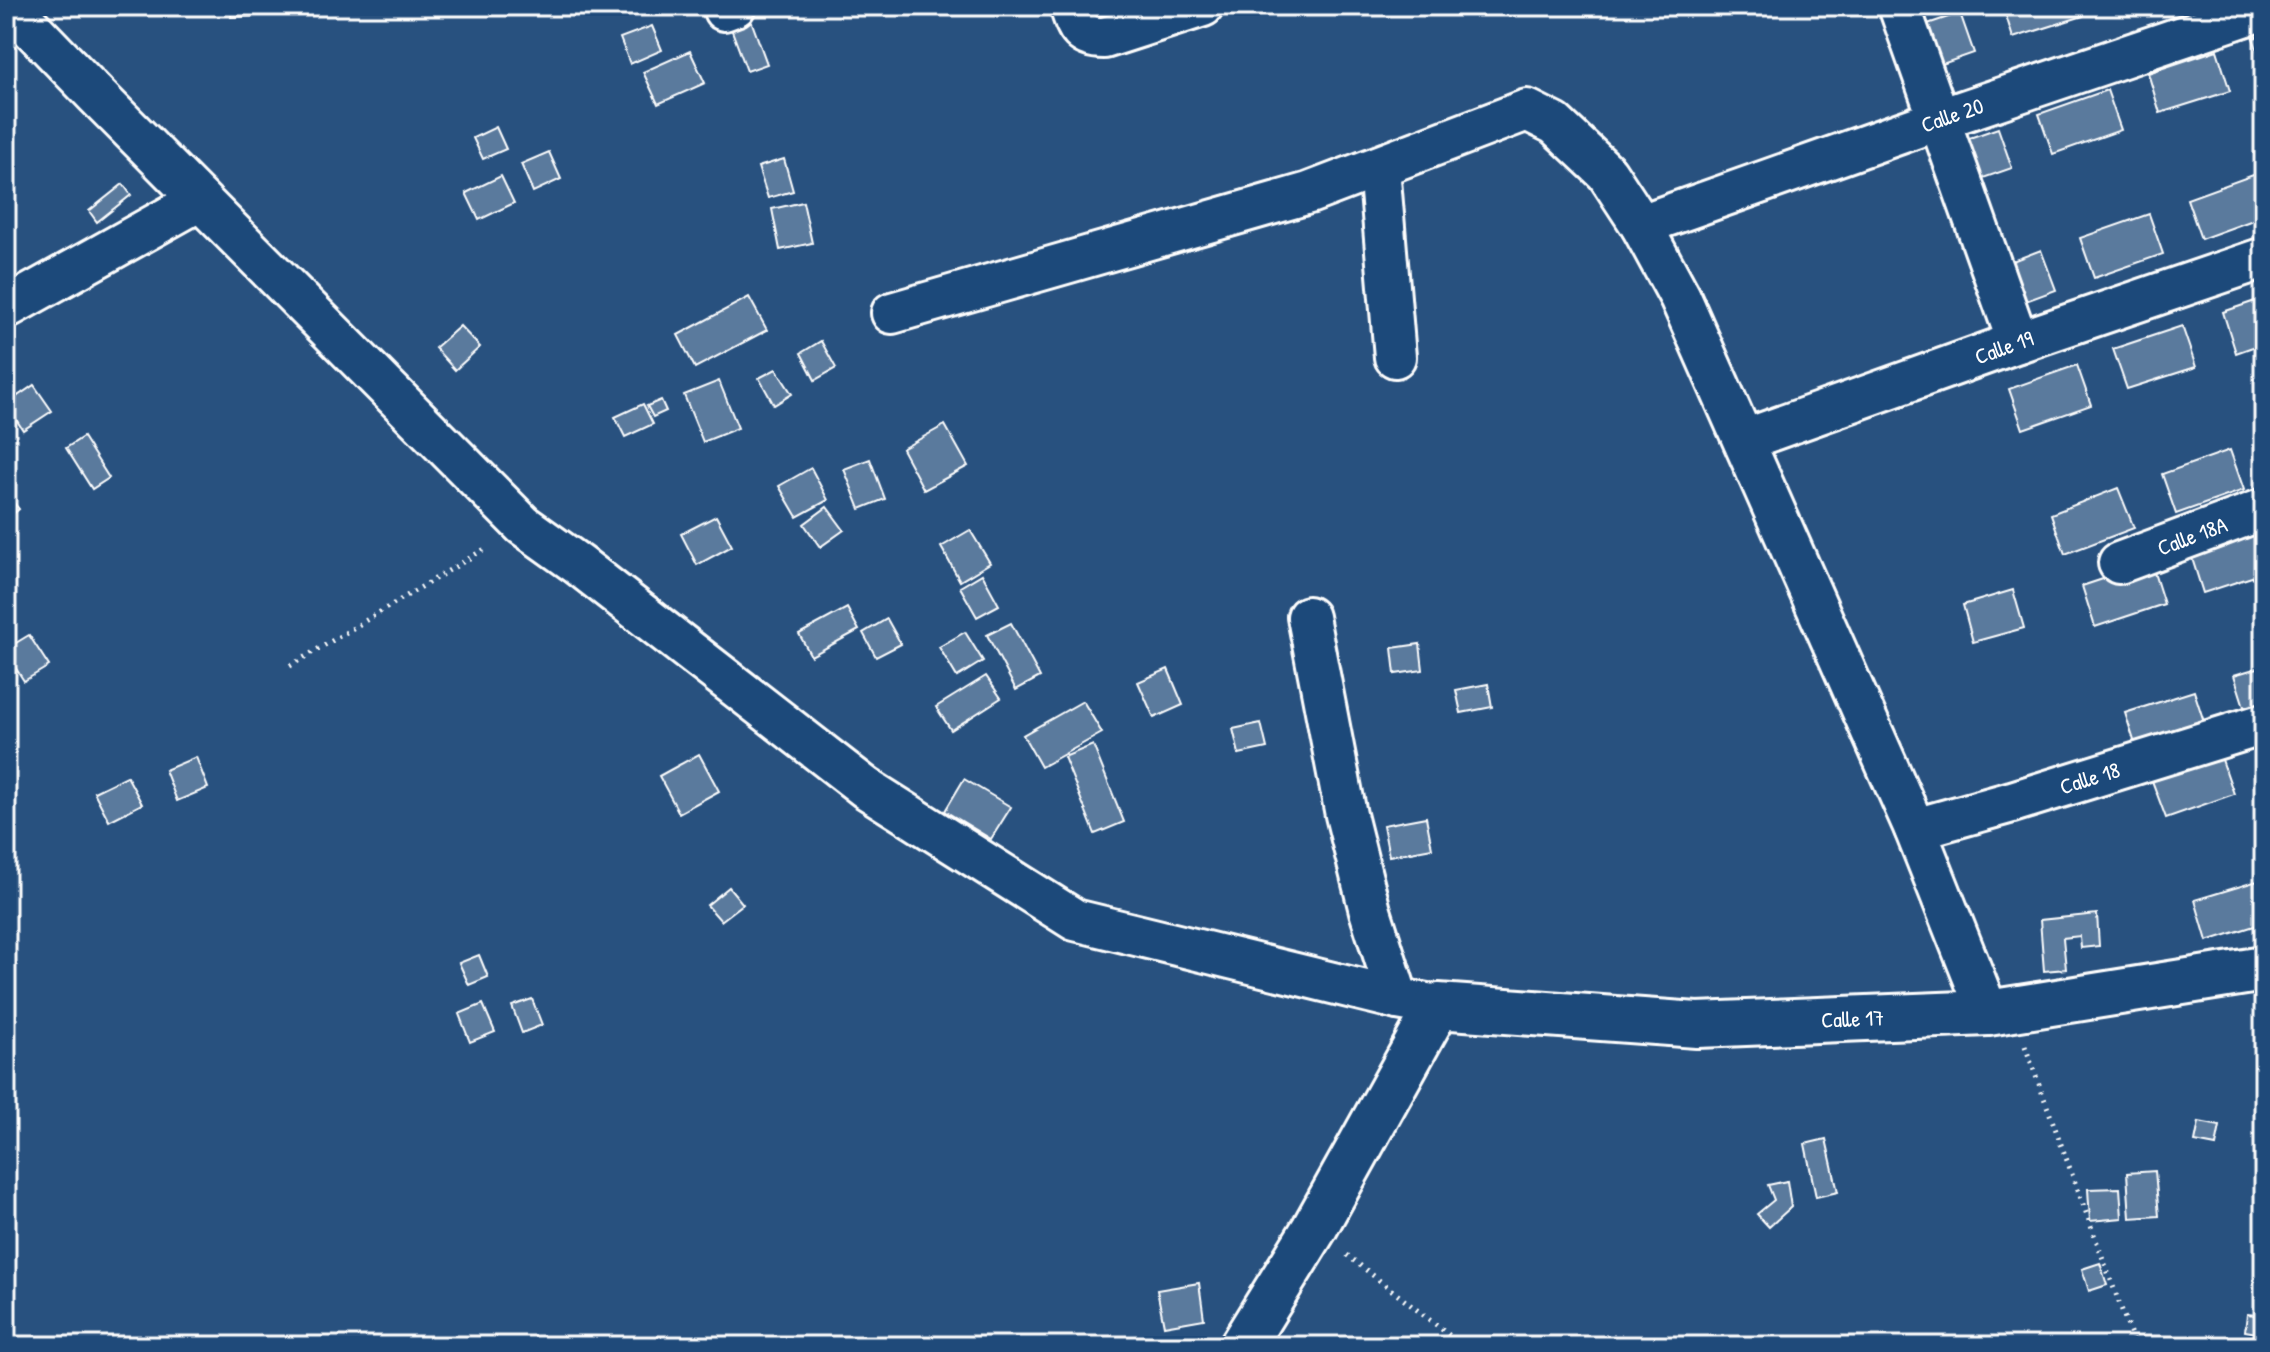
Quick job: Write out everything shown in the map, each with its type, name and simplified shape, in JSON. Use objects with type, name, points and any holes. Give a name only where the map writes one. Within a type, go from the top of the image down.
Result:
[{"type":"street","points":[[10,6],[523,525],[866,788],[1075,920],[1418,1002]]},
{"type":"street","points":[[1070,6],[1078,29],[1091,38],[1104,38],[1203,6]]},
{"type":"street","points":[[1899,6],[2018,342]]},
{"type":"street","name":"Calle 20","points":[[1641,225],[2264,9]]},
{"type":"street","points":[[892,313],[1309,193],[1527,110],[1555,124],[1607,173],[1641,225],[1680,297],[1915,829],[2000,1011]]},
{"type":"street","points":[[1379,168],[1395,357]]},
{"type":"street","points":[[6,308],[200,200]]},
{"type":"street","name":"Calle 19","points":[[1744,440],[2264,258]]},
{"type":"street","name":"Calle 18A","points":[[2119,563],[2264,509]]},
{"type":"street","points":[[1308,617],[1346,815],[1370,911],[1418,1002]]},
{"type":"street","name":"Calle 18","points":[[1915,829],[2264,724]]},
{"type":"street","name":"Calle 17","points":[[1418,1002],[1697,1025],[2000,1011],[2264,969]]},
{"type":"street","points":[[1242,1346],[1314,1229],[1418,1002]]},
{"type":"path","points":[[290,666],[523,525]]},
{"type":"path","points":[[2000,1011],[2135,1346]]},
{"type":"path","points":[[1314,1229],[1463,1346]]},
{"type":"building","points":[[231,6],[258,6],[258,16],[231,17]]},
{"type":"building","points":[[2003,6],[2080,6],[2083,16],[2013,38]]},
{"type":"building","points":[[748,12],[767,64],[747,71],[728,20]]},
{"type":"building","points":[[1960,13],[1974,53],[1905,77],[1892,36]]},
{"type":"building","points":[[652,26],[662,50],[630,64],[620,38]]},
{"type":"building","points":[[2264,35],[2264,69],[2253,38]]},
{"type":"building","points":[[2217,50],[2230,91],[2160,113],[2148,73]]},
{"type":"building","points":[[690,51],[705,83],[658,104],[643,72]]},
{"type":"building","points":[[2107,90],[2121,130],[2053,154],[2039,114]]},
{"type":"building","points":[[496,127],[506,149],[483,159],[473,138]]},
{"type":"building","points":[[1998,128],[2012,168],[1943,192],[1929,152]]},
{"type":"building","points":[[549,152],[561,179],[533,192],[521,164]]},
{"type":"building","points":[[784,159],[793,191],[768,198],[758,167]]},
{"type":"building","points":[[2256,174],[2264,198],[2264,216],[2201,239],[2187,199]]},
{"type":"building","points":[[501,176],[514,203],[479,220],[466,193]]},
{"type":"building","points":[[123,184],[131,195],[97,222],[89,211]]},
{"type":"building","points":[[803,202],[812,243],[780,250],[772,209]]},
{"type":"building","points":[[2149,214],[2163,254],[2094,278],[2080,238]]},
{"type":"building","points":[[2041,250],[2056,290],[1987,315],[1973,276]]},
{"type":"building","points":[[749,297],[767,330],[695,368],[678,335]]},
{"type":"building","points":[[2264,298],[2264,343],[2236,353],[2223,312]]},
{"type":"building","points":[[460,326],[480,347],[455,370],[435,348]]},
{"type":"building","points":[[2182,326],[2196,367],[2127,389],[2113,349]]},
{"type":"building","points":[[821,341],[836,368],[815,380],[801,353]]},
{"type":"building","points":[[2077,365],[2091,405],[2023,429],[2009,389]]},
{"type":"building","points":[[776,369],[792,394],[774,405],[759,378]]},
{"type":"building","points":[[719,381],[738,428],[703,442],[684,395]]},
{"type":"building","points":[[34,385],[52,411],[23,430],[6,404]]},
{"type":"building","points":[[661,400],[666,411],[653,417],[647,406]]},
{"type":"building","points":[[643,404],[653,424],[625,437],[615,417]]},
{"type":"building","points":[[945,425],[968,466],[924,490],[902,449]]},
{"type":"building","points":[[83,437],[109,478],[92,489],[66,448]]},
{"type":"building","points":[[2230,450],[2244,490],[2176,514],[2162,474]]},
{"type":"building","points":[[870,459],[885,499],[860,509],[844,469]]},
{"type":"building","points":[[811,468],[828,500],[797,517],[779,486]]},
{"type":"building","points":[[2118,488],[2134,528],[2065,554],[2051,514]]},
{"type":"building","points":[[6,493],[19,509],[6,520]]},
{"type":"building","points":[[827,507],[844,530],[820,547],[804,524]]},
{"type":"building","points":[[716,516],[732,546],[697,565],[681,534]]},
{"type":"building","points":[[970,530],[990,563],[960,581],[941,547]]},
{"type":"building","points":[[2260,530],[2264,544],[2264,573],[2203,593],[2190,552]]},
{"type":"building","points":[[2151,563],[2164,604],[2095,627],[2082,586]]},
{"type":"building","points":[[982,574],[999,605],[977,617],[960,587]]},
{"type":"building","points":[[2013,590],[2024,628],[1973,642],[1963,605]]},
{"type":"building","points":[[847,608],[859,630],[811,656],[799,634]]},
{"type":"building","points":[[887,619],[901,644],[876,657],[863,633]]},
{"type":"building","points":[[1011,623],[1040,677],[1016,690],[987,635]]},
{"type":"building","points":[[965,632],[983,661],[957,677],[939,647]]},
{"type":"building","points":[[29,635],[49,666],[24,681],[6,649]]},
{"type":"building","points":[[1420,644],[1423,670],[1395,674],[1392,648]]},
{"type":"building","points":[[2264,666],[2264,710],[2247,716],[2234,675]]},
{"type":"building","points":[[1168,669],[1183,705],[1154,718],[1138,682]]},
{"type":"building","points":[[986,676],[1001,698],[951,730],[936,707]]},
{"type":"building","points":[[1488,684],[1492,707],[1461,713],[1456,690]]},
{"type":"building","points":[[2194,691],[2207,731],[2138,753],[2125,713]]},
{"type":"building","points":[[1083,701],[1102,733],[1041,767],[1023,735]]},
{"type":"building","points":[[1261,723],[1267,748],[1239,754],[1233,729]]},
{"type":"building","points":[[1093,745],[1124,822],[1095,834],[1064,757]]},
{"type":"building","points":[[699,754],[719,791],[679,813],[659,776]]},
{"type":"building","points":[[2220,754],[2234,794],[2166,818],[2151,778]]},
{"type":"building","points":[[196,757],[208,788],[177,801],[165,770]]},
{"type":"building","points":[[127,776],[142,804],[109,821],[94,792]]},
{"type":"building","points":[[964,779],[1011,807],[991,839],[945,811]]},
{"type":"building","points":[[1426,817],[1432,848],[1389,856],[1383,825]]},
{"type":"building","points":[[2264,879],[2264,923],[2207,941],[2195,900]]},
{"type":"building","points":[[729,887],[743,904],[721,921],[707,905]]},
{"type":"building","points":[[2097,914],[2099,946],[2081,948],[2080,936],[2063,938],[2066,969],[2044,971],[2040,920]]},
{"type":"building","points":[[479,955],[488,977],[469,985],[459,963]]},
{"type":"building","points":[[532,999],[542,1025],[522,1033],[512,1006]]},
{"type":"building","points":[[483,1004],[495,1032],[470,1042],[459,1014]]},
{"type":"building","points":[[2199,1122],[2220,1126],[2216,1146],[2195,1142]]},
{"type":"building","points":[[1826,1139],[1838,1192],[1816,1197],[1805,1144]]},
{"type":"building","points":[[2155,1171],[2159,1216],[2130,1218],[2127,1173]]},
{"type":"building","points":[[1787,1181],[1791,1207],[1769,1227],[1757,1214],[1774,1200],[1768,1185]]},
{"type":"building","points":[[2120,1188],[2122,1218],[2090,1221],[2088,1189]]},
{"type":"building","points":[[2100,1263],[2107,1285],[2089,1291],[2082,1269]]},
{"type":"building","points":[[1199,1283],[1204,1319],[1164,1326],[1157,1290]]},
{"type":"building","points":[[2247,1314],[2264,1316],[2263,1334],[2245,1331]]}]
